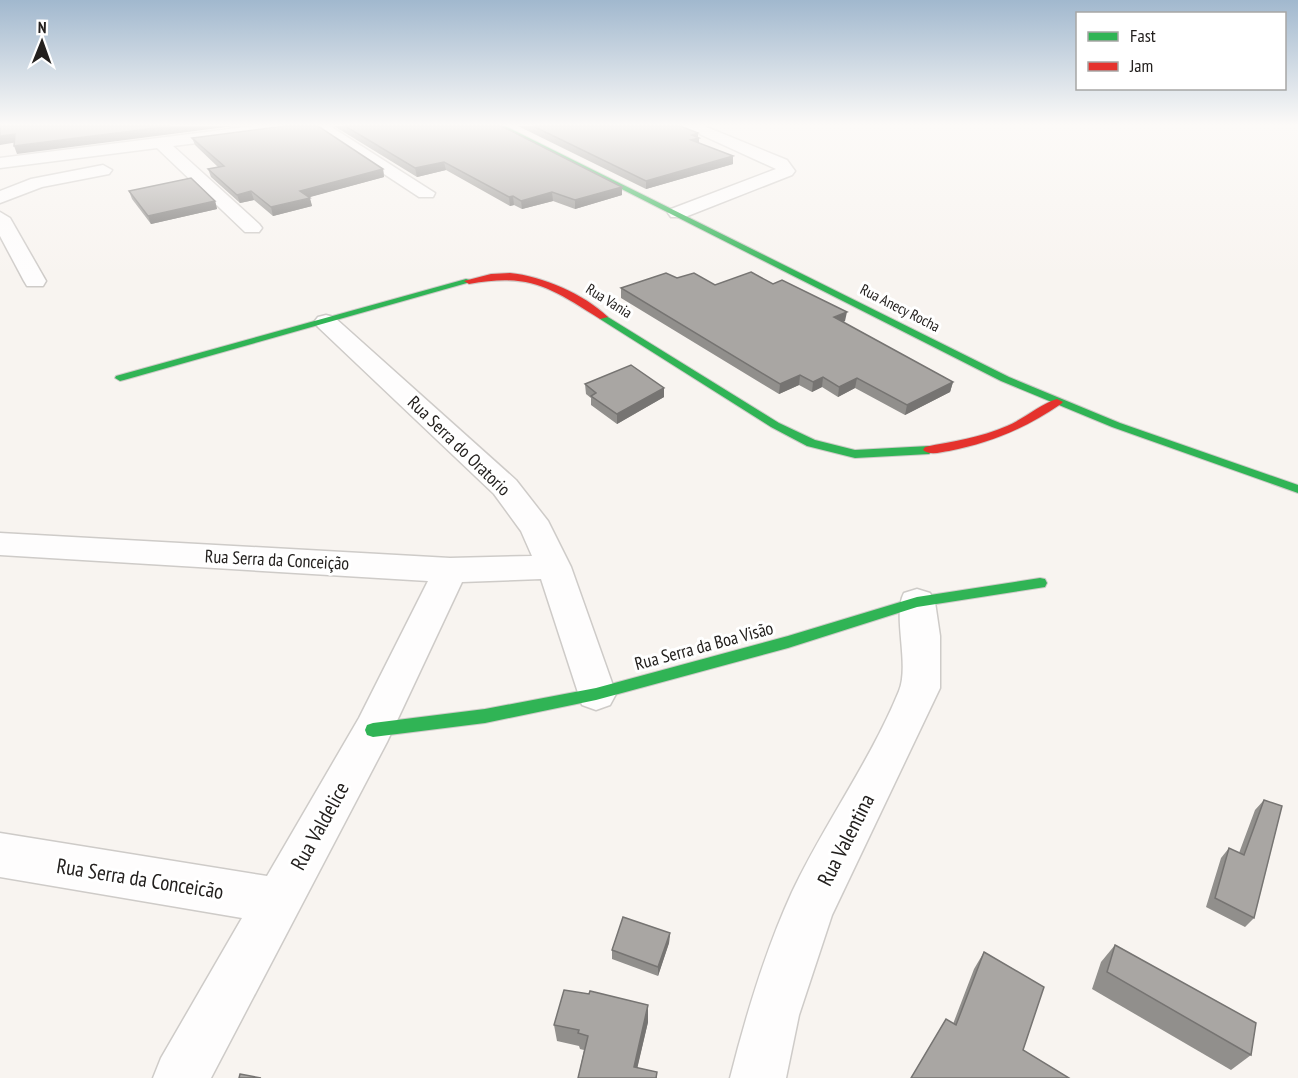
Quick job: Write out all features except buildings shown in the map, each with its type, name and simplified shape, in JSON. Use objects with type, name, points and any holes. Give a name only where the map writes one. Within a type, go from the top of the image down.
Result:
[{"type":"street","points":[[0,197],[37,183],[70,176]]},
{"type":"street","points":[[196,176],[252,228]]},
{"type":"street","points":[[399,176],[426,193]]},
{"type":"street","name":"Rua Anecy Rocha","points":[[603,176],[1005,379],[1057,402],[1298,489]]},
{"type":"street","points":[[678,213],[772,176]]},
{"type":"street","points":[[0,218],[35,281]]},
{"type":"street","name":"Rua Vania","points":[[120,378],[453,285],[503,274],[535,277],[552,285],[775,425],[810,444],[834,451],[861,454],[924,451],[973,441],[1031,421],[1057,402]]},
{"type":"street","name":"Rua Serra do Oratorio","points":[[326,322],[505,487],[536,529],[554,567],[596,694]]},
{"type":"street","name":"Rua Serra da Conceição","points":[[0,544],[450,570],[554,567]]},
{"type":"street","name":"Rua Valdelice","points":[[181,1078],[373,730],[450,570]]},
{"type":"street","name":"Rua Serra da Boa Visão","points":[[373,730],[485,716],[596,694],[788,642],[917,602],[1040,583]]},
{"type":"street","name":"Rua Valentina","points":[[758,1078],[773,1015],[810,908],[920,688],[921,636],[917,602]]},
{"type":"street","name":"Rua Serra da Conceicão","points":[[0,855],[279,901]]},
{"type":"traffic: fast","points":[[600,176],[1005,379],[1116,425],[1298,489]]},
{"type":"traffic: fast","points":[[120,378],[469,281]]},
{"type":"traffic: fast","points":[[603,317],[775,425],[811,443],[855,454],[929,450]]},
{"type":"traffic: fast","points":[[373,730],[485,716],[596,694],[788,642],[917,602],[1040,583]]},
{"type":"traffic: jam","points":[[469,281],[510,276],[540,281],[555,287],[603,317]]},
{"type":"traffic: jam","points":[[929,450],[996,435],[1027,421],[1057,402]]}]
